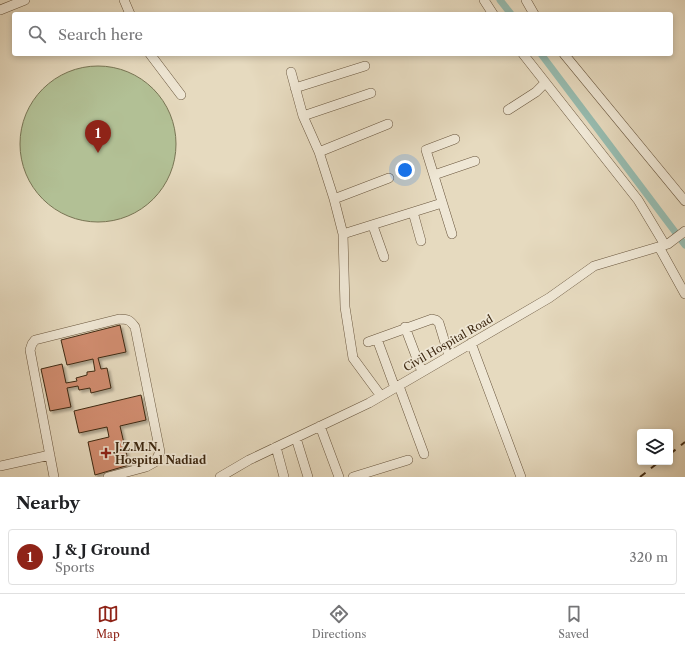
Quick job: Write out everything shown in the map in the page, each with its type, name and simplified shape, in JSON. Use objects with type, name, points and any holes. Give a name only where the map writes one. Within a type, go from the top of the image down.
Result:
[{"type":"street","points":[[0,10],[25,0]]},
{"type":"street","points":[[124,0],[129,12]]},
{"type":"street","points":[[484,0],[492,12]]},
{"type":"street","points":[[526,0],[533,12]]},
{"type":"street","points":[[152,56],[181,95]]},
{"type":"street","points":[[525,56],[638,200],[664,245],[685,294]]},
{"type":"street","points":[[566,56],[685,201]]},
{"type":"street","points":[[295,88],[365,66]]},
{"type":"street","points":[[291,72],[303,116],[319,152],[343,234],[345,307],[353,358],[381,396]]},
{"type":"street","points":[[508,110],[536,92],[545,83]]},
{"type":"street","points":[[303,116],[371,93]]},
{"type":"street","points":[[319,152],[388,124]]},
{"type":"street","points":[[452,234],[426,150],[454,139]]},
{"type":"street","points":[[434,176],[475,161]]},
{"type":"street","points":[[334,199],[389,178]]},
{"type":"street","points":[[343,234],[373,226],[442,202]]},
{"type":"street","points":[[413,212],[421,241]]},
{"type":"street","points":[[373,226],[384,257]]},
{"type":"street","name":"Civil Hospital Road","points":[[220,477],[236,473],[249,460],[369,403],[549,298],[594,266],[664,245],[685,231]]},
{"type":"street","points":[[54,477],[30,350],[32,344],[35,340],[119,319],[127,319],[131,321],[135,327],[160,452],[155,462],[146,467],[108,477]]},
{"type":"street","points":[[368,342],[405,327],[432,319],[439,323],[449,356]]},
{"type":"street","points":[[405,327],[422,372]]},
{"type":"street","points":[[377,338],[424,454]]},
{"type":"street","points":[[471,344],[521,477]]},
{"type":"street","points":[[320,426],[339,477]]},
{"type":"street","points":[[296,438],[308,477]]},
{"type":"street","points":[[276,447],[284,477]]},
{"type":"street","points":[[0,466],[50,455]]},
{"type":"street","points":[[353,477],[408,460]]},
{"type":"green space","points":[[90,66],[106,66],[121,69],[135,75],[148,83],[159,94],[173,121],[176,144],[175,159],[167,181],[159,194],[148,205],[121,219],[106,222],[90,222],[75,219],[61,213],[48,205],[37,194],[23,167],[20,152],[20,136],[23,121],[29,107],[37,94],[48,83],[75,69]]},
{"type":"building","points":[[120,325],[126,352],[98,358],[101,369],[107,368],[111,388],[91,393],[90,388],[79,390],[78,386],[67,388],[71,407],[50,411],[41,369],[62,364],[66,383],[77,381],[76,378],[87,375],[87,372],[95,371],[93,359],[67,365],[61,340]]},
{"type":"building","points":[[141,395],[146,420],[120,426],[129,465],[95,475],[88,442],[109,437],[107,427],[79,433],[74,411]]},
{"type":"waterway","points":[[500,0],[509,12]]},
{"type":"waterway","points":[[543,56],[685,245]]},
{"type":"railway","points":[[673,452],[685,442]]},
{"type":"railway","points":[[640,477],[655,465]]},
{"type":"place","name":"J & J Ground","points":[[98,153]]},
{"type":"place","name":"J.Z.M.N. Hospital Nadiad","points":[[106,453]]}]
